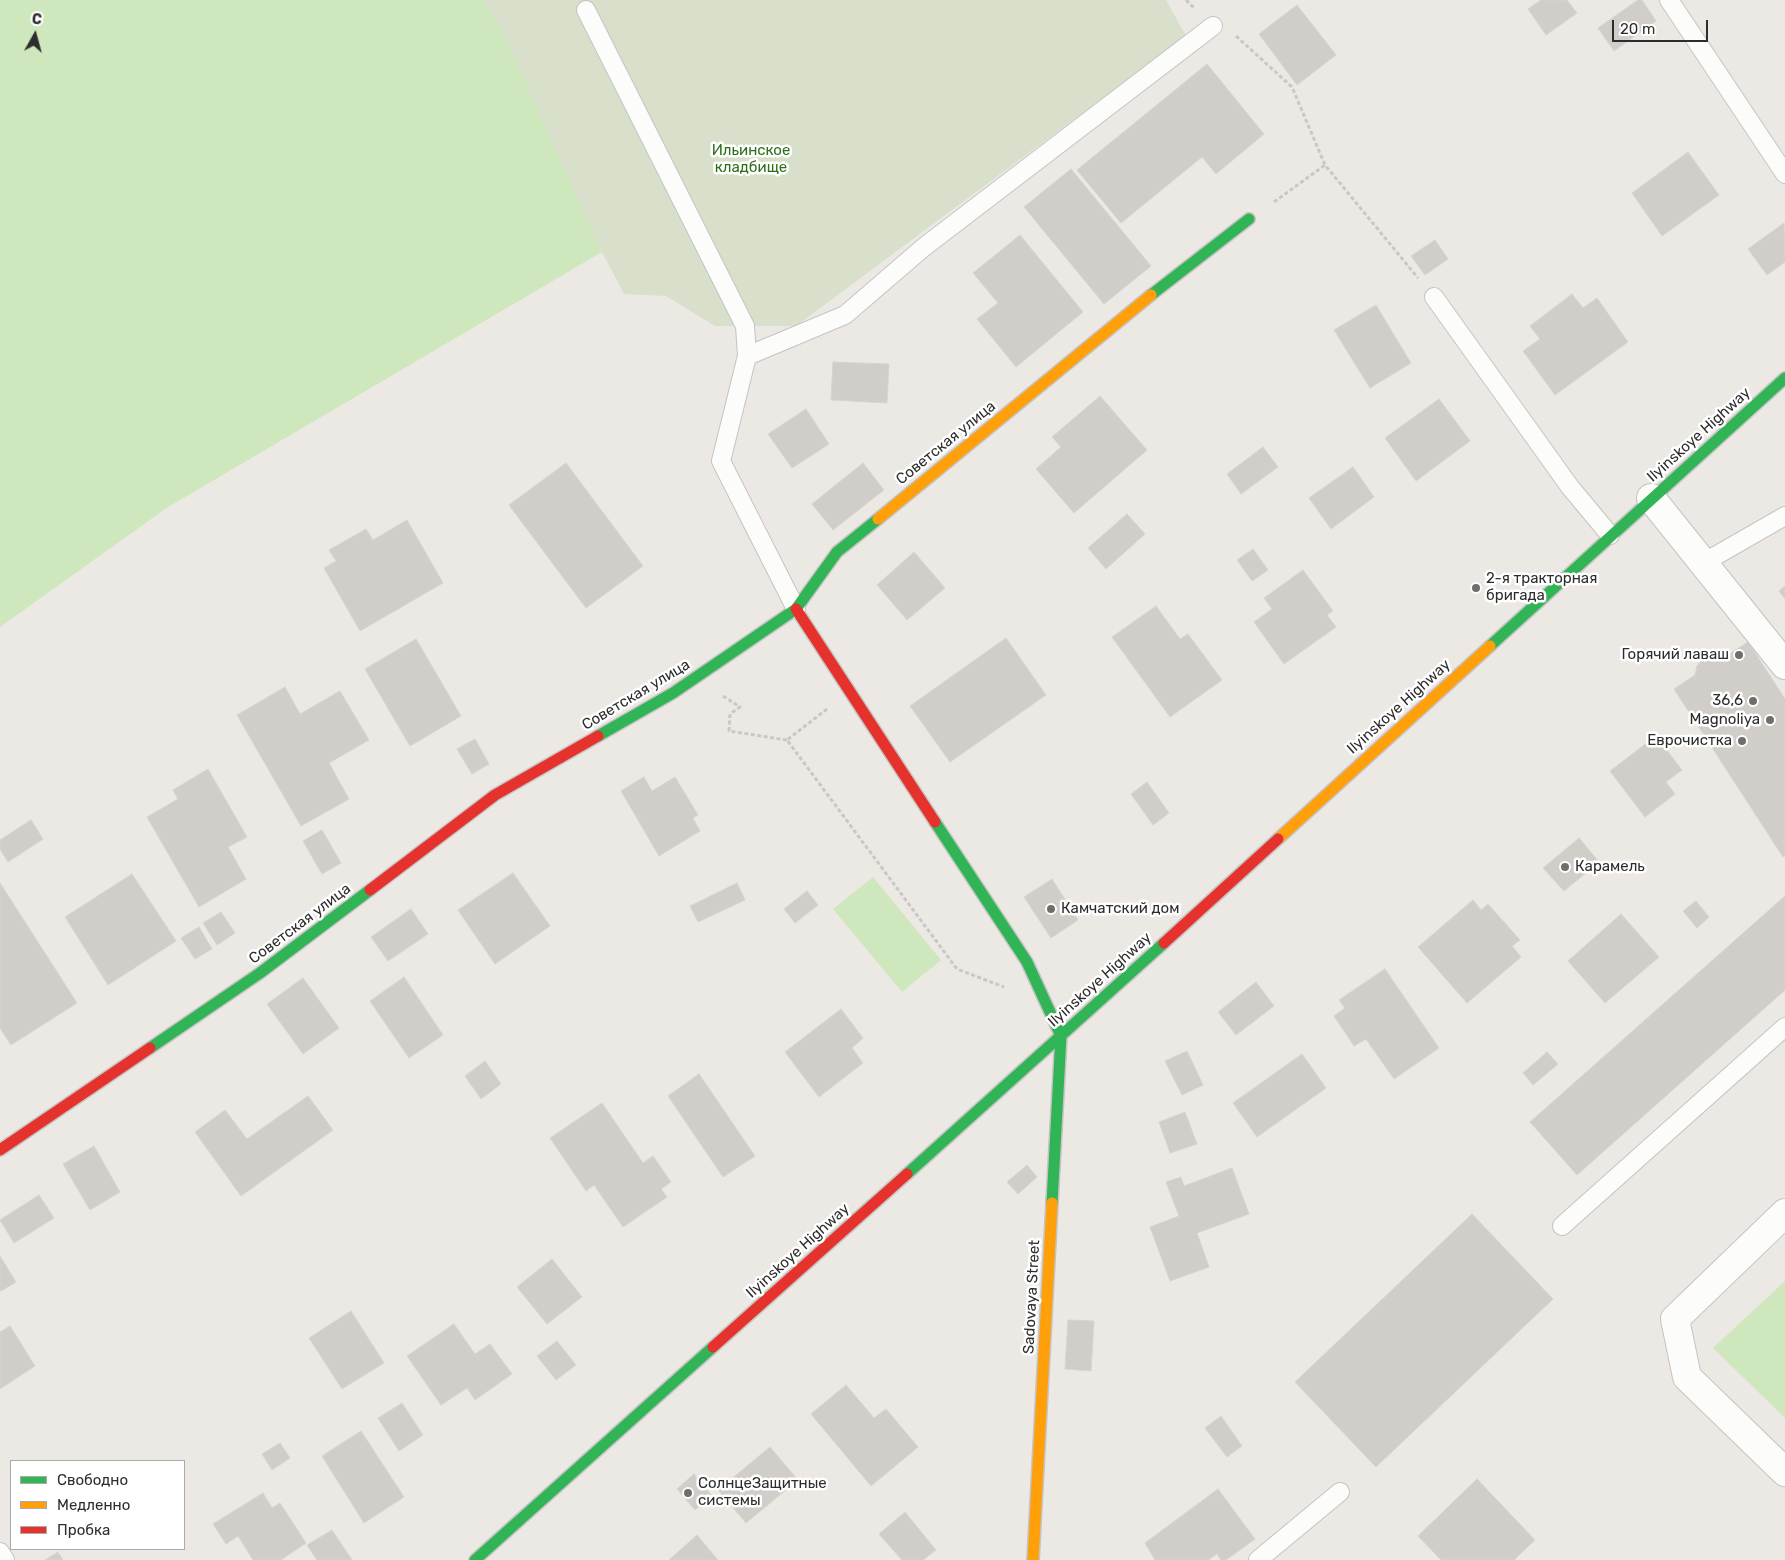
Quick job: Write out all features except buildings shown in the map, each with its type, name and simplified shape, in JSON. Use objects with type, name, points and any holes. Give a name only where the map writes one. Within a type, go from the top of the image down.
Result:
[{"type":"street","name":"Советская улица","points":[[0,1150],[260,973],[495,796],[673,693],[796,609],[837,552],[1149,296],[1249,219]]},
{"type":"street","name":"Ilyinskoye Highway","points":[[475,1560],[1061,1036],[1610,535],[1785,378]]},
{"type":"street","points":[[1651,498],[1785,665]]},
{"type":"street","points":[[796,609],[1026,962],[1061,1036]]},
{"type":"street","name":"Sadovaya Street","points":[[1034,1560],[1061,1036]]},
{"type":"street","points":[[1785,1213],[1676,1319],[1687,1376],[1785,1472]]},
{"type":"lane","points":[[1670,0],[1785,174]]},
{"type":"lane","points":[[586,10],[745,326],[747,356],[721,461],[796,609]]},
{"type":"lane","points":[[747,356],[845,315],[924,247],[1213,26]]},
{"type":"lane","points":[[1434,298],[1570,487],[1610,535]]},
{"type":"lane","points":[[1703,563],[1785,516]]},
{"type":"lane","points":[[1562,1226],[1785,1027]]},
{"type":"lane","points":[[1258,1560],[1340,1492]]},
{"type":"lane","points":[[0,1552],[5,1560]]},
{"type":"path","points":[[1186,0],[1213,26],[1237,37],[1292,88],[1325,165],[1434,298]]},
{"type":"path","points":[[1249,219],[1325,165]]},
{"type":"path","points":[[696,677],[740,707],[730,714],[730,732],[787,740],[850,692]]},
{"type":"path","points":[[787,740],[957,970],[1012,990]]},
{"type":"green space","points":[[0,0],[482,0],[499,24],[602,252],[168,507],[0,627]]},
{"type":"green space","name":"Ильинское кладбище","points":[[482,0],[1166,0],[1186,36],[796,326],[715,326],[666,296],[624,294],[602,252],[499,24]]},
{"type":"green space","points":[[873,877],[941,960],[902,992],[833,909]]},
{"type":"green space","points":[[1785,1281],[1785,1418],[1713,1348]]},
{"type":"traffic: fast","points":[[1151,295],[1249,219]]},
{"type":"traffic: fast","points":[[1490,646],[1785,378]]},
{"type":"traffic: fast","points":[[598,736],[673,693],[796,609],[837,552],[878,519]]},
{"type":"traffic: fast","points":[[935,822],[1027,962],[1061,1036],[1052,1203]]},
{"type":"traffic: fast","points":[[150,1048],[260,973],[370,890]]},
{"type":"traffic: fast","points":[[907,1174],[1164,943]]},
{"type":"traffic: fast","points":[[475,1560],[713,1347]]},
{"type":"traffic: slow","points":[[878,519],[1151,295]]},
{"type":"traffic: slow","points":[[1278,839],[1490,646]]},
{"type":"traffic: slow","points":[[1033,1560],[1052,1203]]},
{"type":"traffic: jam","points":[[796,609],[935,822]]},
{"type":"traffic: jam","points":[[370,890],[495,795],[598,736]]},
{"type":"traffic: jam","points":[[1164,943],[1278,839]]},
{"type":"traffic: jam","points":[[0,1150],[150,1048]]},
{"type":"traffic: jam","points":[[713,1347],[907,1174]]},
{"type":"place","name":"2-я тракторная бригада","points":[[1476,588]]},
{"type":"place","name":"Горячий лаваш","points":[[1739,655]]},
{"type":"place","name":"36,6","points":[[1753,701]]},
{"type":"place","name":"Magnoliya","points":[[1770,720]]},
{"type":"place","name":"Еврочистка","points":[[1742,741]]},
{"type":"place","name":"Карамель","points":[[1565,867]]},
{"type":"place","name":"Камчатский дом","points":[[1051,909]]},
{"type":"place","name":"СолнцеЗащитные системы","points":[[688,1493]]}]
